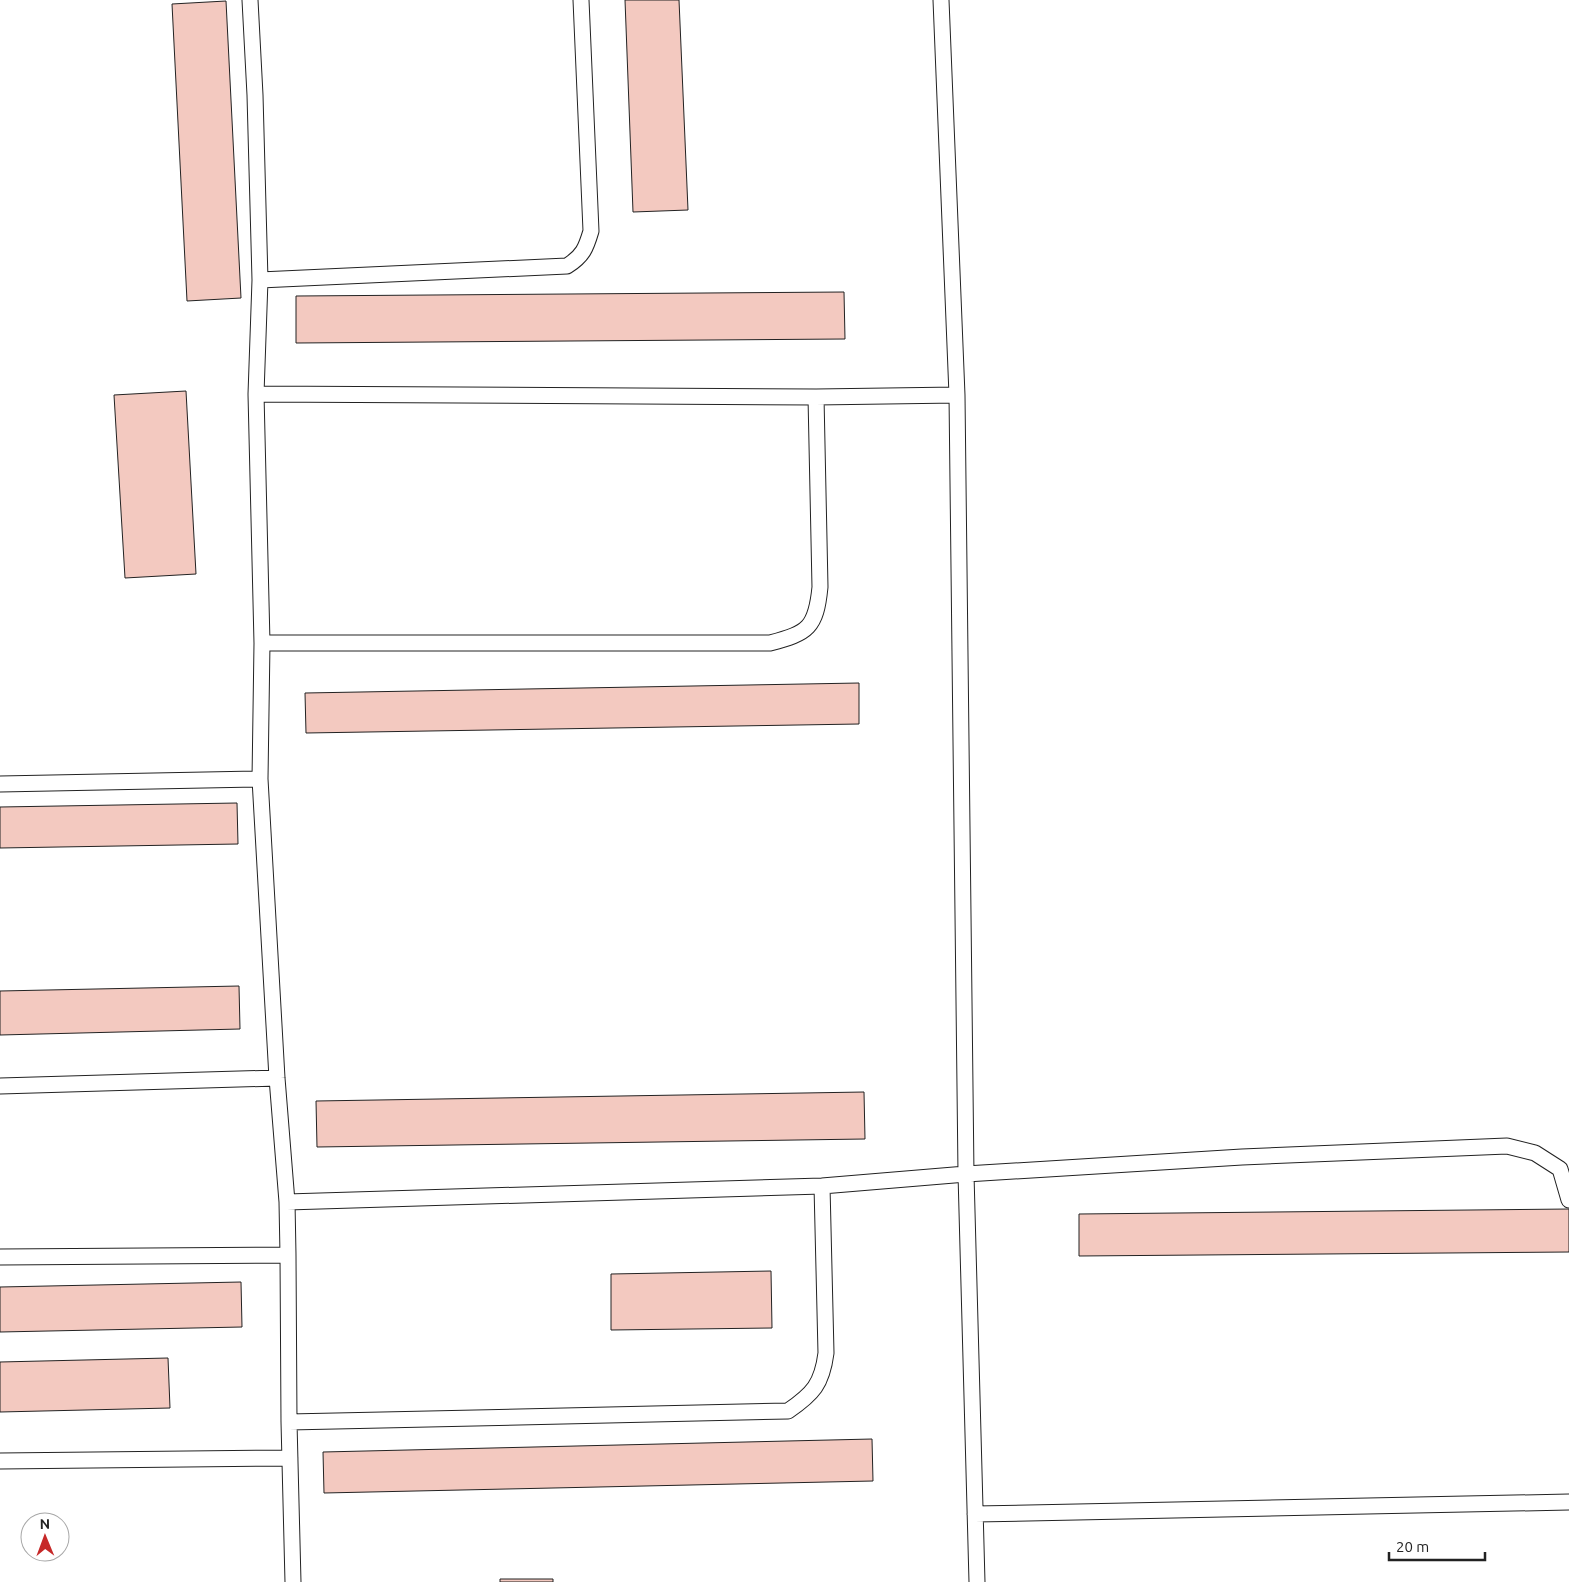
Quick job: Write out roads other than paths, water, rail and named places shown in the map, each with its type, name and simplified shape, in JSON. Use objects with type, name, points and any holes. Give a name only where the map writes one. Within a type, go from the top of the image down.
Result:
[{"type":"lane","points":[[250,0],[255,95],[260,280],[256,394],[262,643],[260,779],[277,1078],[287,1202],[293,1582]]},
{"type":"lane","points":[[260,280],[567,266],[579,258],[591,231],[581,0]]},
{"type":"lane","points":[[941,0],[958,396],[966,1174],[977,1582]]},
{"type":"lane","points":[[256,394],[958,396]]},
{"type":"lane","points":[[262,643],[770,643],[796,636],[810,624],[818,608],[816,397]]},
{"type":"lane","points":[[0,784],[260,779]]},
{"type":"lane","points":[[0,1086],[277,1078]]},
{"type":"lane","points":[[287,1202],[822,1186],[966,1174],[1242,1157],[1507,1146],[1535,1153],[1560,1169],[1569,1200]]},
{"type":"lane","points":[[289,1422],[788,1411],[806,1399],[817,1386],[824,1369],[826,1353],[822,1186]]},
{"type":"lane","points":[[0,1257],[288,1256]]},
{"type":"lane","points":[[0,1461],[290,1458]]},
{"type":"lane","points":[[975,1514],[1569,1502]]}]
